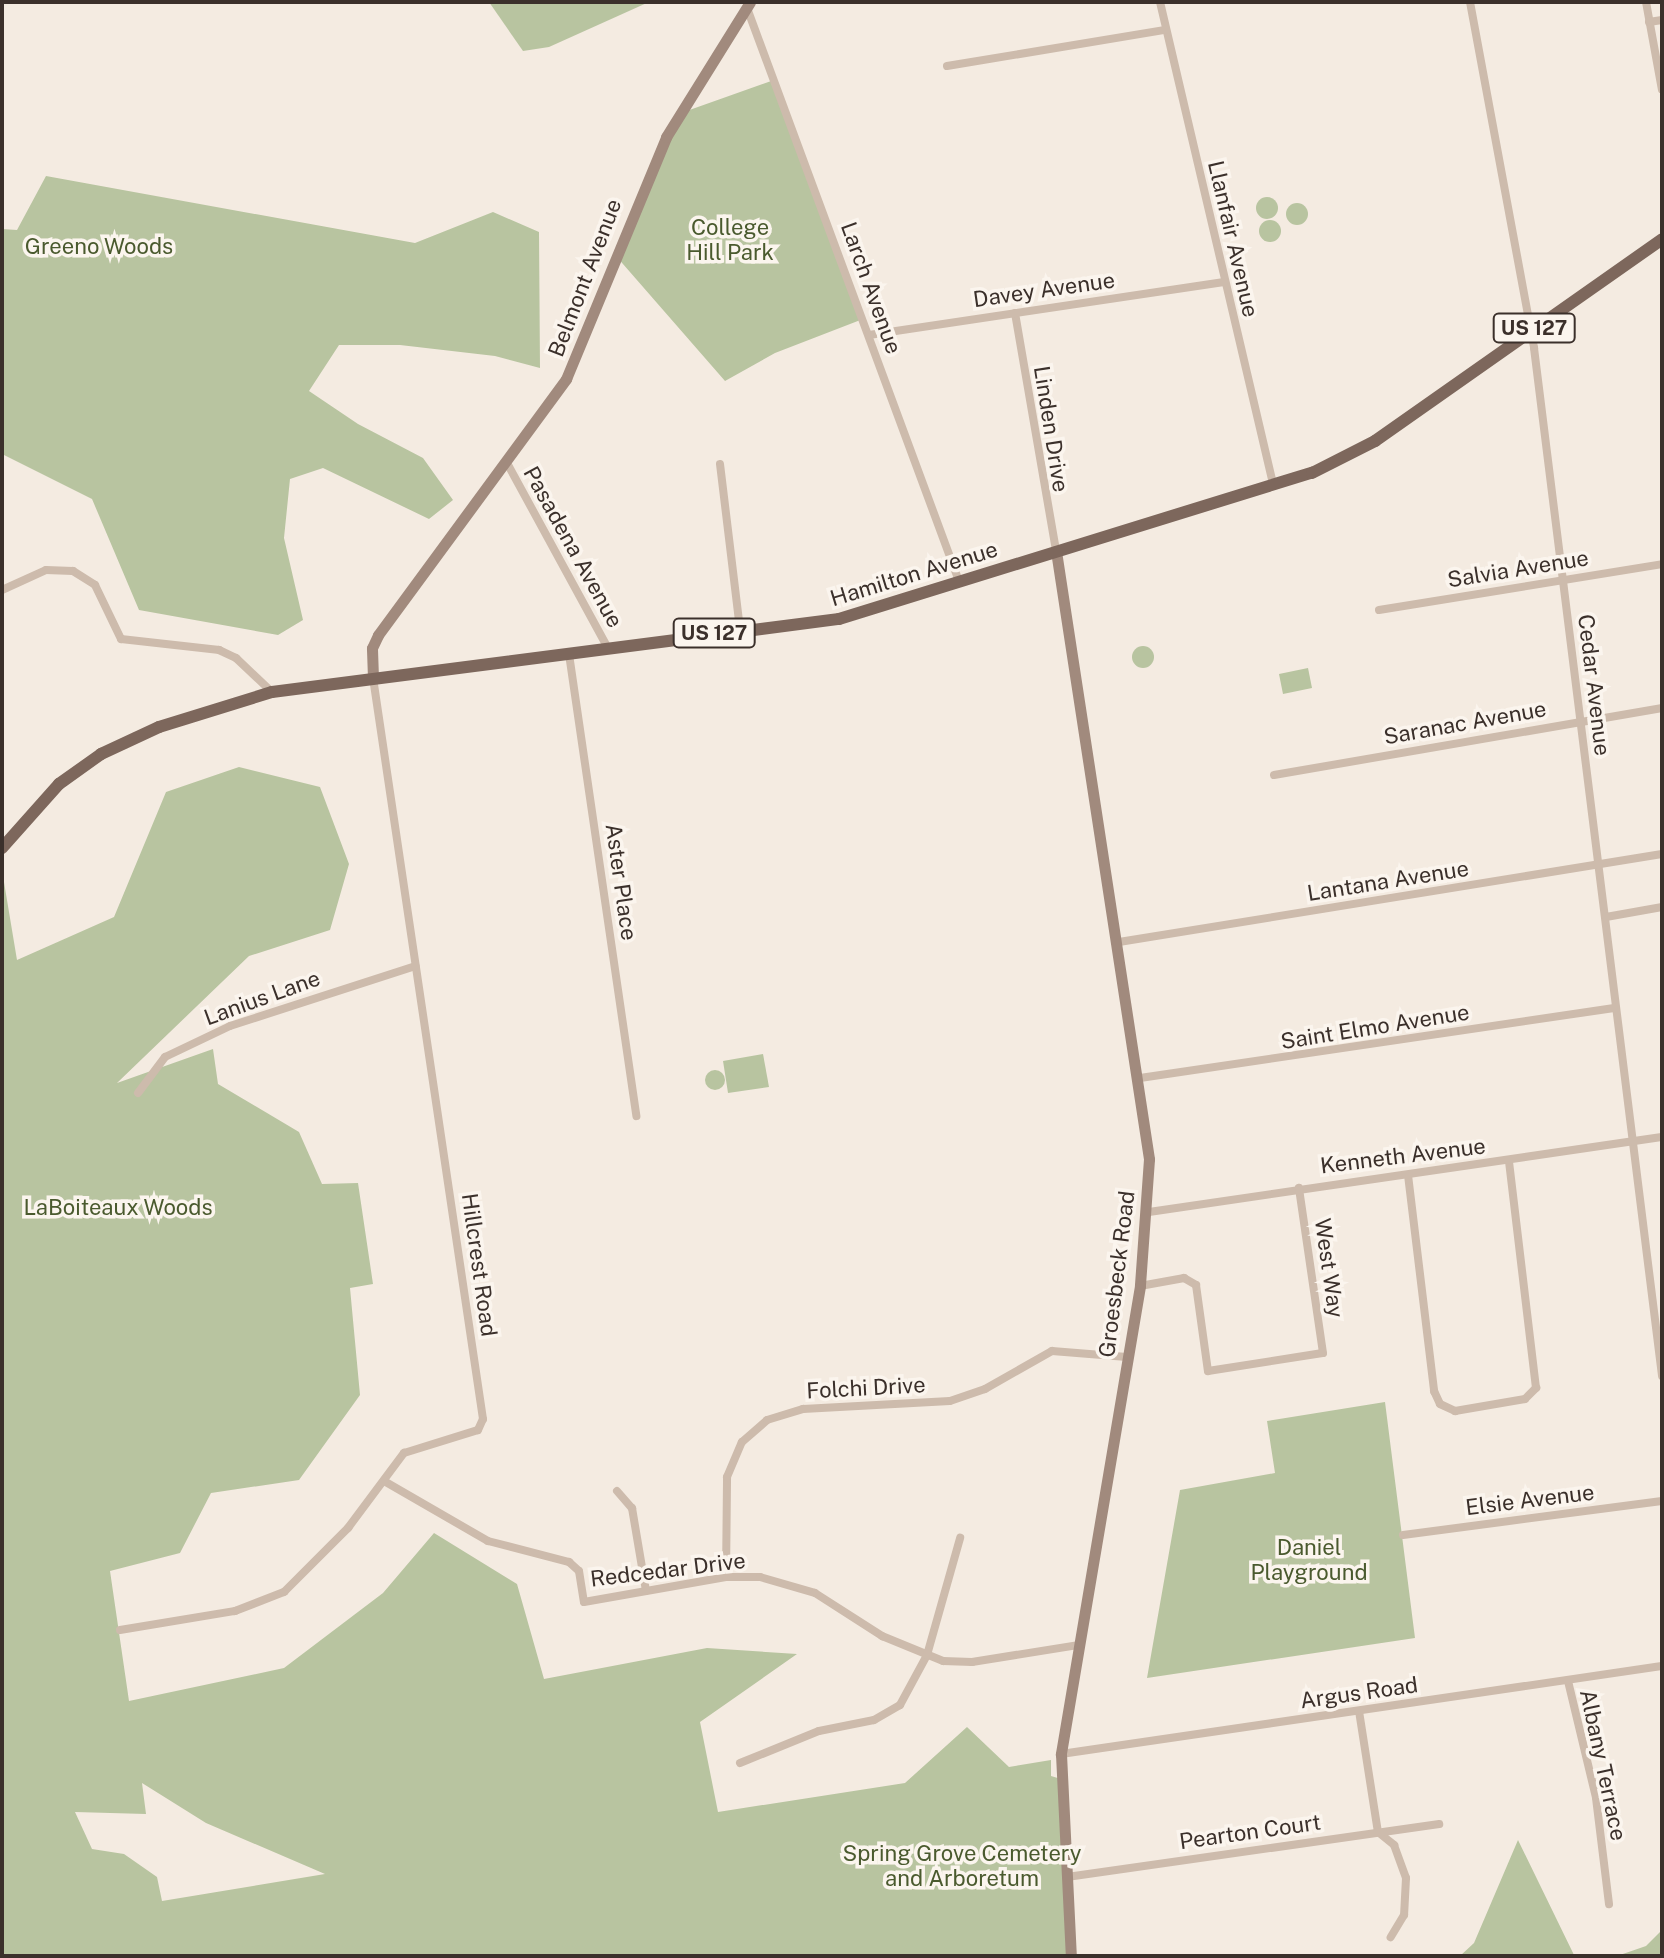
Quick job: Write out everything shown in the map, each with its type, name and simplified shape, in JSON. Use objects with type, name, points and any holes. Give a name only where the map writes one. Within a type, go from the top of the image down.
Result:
[{"type":"main road","name":"Hamilton Avenue","points":[[3,846],[59,784],[101,754],[159,727],[272,692],[740,629],[839,619],[1273,485],[1363,449],[1662,239]]},
{"type":"street","name":"Llanfair Avenue","points":[[1160,2],[1273,485]]},
{"type":"street","name":"Cedar Avenue","points":[[1470,2],[1530,331],[1662,1376]]},
{"type":"street","points":[[1646,2],[1662,90]]},
{"type":"street","name":"Larch Avenue","points":[[749,5],[959,581]]},
{"type":"street","name":"Belmont Avenue","points":[[373,678],[372,648],[378,635],[566,379],[666,137],[749,5]]},
{"type":"street","points":[[1649,22],[1662,20]]},
{"type":"street","points":[[947,66],[1165,30]]},
{"type":"street","name":"Davey Avenue","points":[[869,335],[1224,282]]},
{"type":"street","name":"Linden Drive","points":[[1015,313],[1056,551]]},
{"type":"street","name":"Pasadena Avenue","points":[[507,463],[608,648]]},
{"type":"street","points":[[720,464],[740,629]]},
{"type":"street","name":"Groesbeck Road","points":[[1056,551],[1140,1078],[1148,1139],[1149,1212],[1140,1286],[1061,1754],[1071,1956]]},
{"type":"street","name":"Salvia Avenue","points":[[1379,610],[1662,564]]},
{"type":"street","points":[[2,590],[46,570],[73,571],[95,585],[121,639],[219,650],[236,658],[272,692]]},
{"type":"street","name":"Aster Place","points":[[569,654],[636,1116]]},
{"type":"street","name":"Hillcrest Road","points":[[120,1630],[235,1611],[284,1592],[348,1528],[404,1453],[478,1430],[483,1419],[373,678]]},
{"type":"street","name":"Saranac Avenue","points":[[1274,775],[1662,708]]},
{"type":"street","name":"Lantana Avenue","points":[[1119,942],[1662,854]]},
{"type":"street","points":[[1606,917],[1662,907]]},
{"type":"street","name":"Lanius Lane","points":[[138,1093],[165,1057],[230,1026],[416,966]]},
{"type":"street","name":"Saint Elmo Avenue","points":[[1140,1078],[1616,1008]]},
{"type":"street","name":"Kenneth Avenue","points":[[1149,1212],[1662,1137]]},
{"type":"street","points":[[1408,1175],[1436,1398],[1451,1411],[1489,1406],[1528,1398],[1537,1382],[1509,1161]]},
{"type":"street","name":"West Way","points":[[1140,1286],[1179,1278],[1193,1281],[1208,1371],[1323,1353],[1299,1188]]},
{"type":"street","points":[[1652,1282],[1662,1281]]},
{"type":"street","name":"Folchi Drive","points":[[726,1577],[727,1477],[742,1442],[767,1420],[803,1409],[950,1401],[985,1389],[1052,1351],[1127,1357]]},
{"type":"street","name":"Redcedar Drive","points":[[384,1481],[488,1541],[569,1562],[579,1571],[584,1602],[726,1577],[760,1577],[815,1593],[882,1636],[927,1655],[958,1663],[1078,1645]]},
{"type":"street","points":[[617,1491],[632,1508],[646,1591]]},
{"type":"street","name":"Elsie Avenue","points":[[1403,1535],[1662,1501]]},
{"type":"street","points":[[740,1763],[819,1731],[886,1715],[908,1695],[927,1655],[960,1538]]},
{"type":"street","name":"Argus Road","points":[[1061,1754],[1662,1666]]},
{"type":"street","name":"Albany Terrace","points":[[1568,1681],[1596,1798],[1609,1904]]},
{"type":"street","points":[[1359,1711],[1378,1832],[1394,1845],[1408,1890],[1404,1915],[1391,1937]]},
{"type":"street","name":"Pearton Court","points":[[1067,1877],[1439,1824]]},
{"type":"green space","points":[[489,2],[649,2],[549,47],[523,51]]},
{"type":"green space","name":"College Hill Park","points":[[774,80],[863,319],[775,353],[725,381],[616,256],[681,113]]},
{"type":"green space","name":"Greeno Woods","points":[[46,176],[415,243],[493,212],[539,232],[540,368],[495,356],[400,345],[339,345],[309,391],[358,424],[423,458],[453,500],[429,519],[323,468],[290,479],[284,538],[303,620],[278,635],[139,610],[92,499],[2,454],[2,229],[17,230]]},
{"type":"green space","points":[[1267,197],[1278,208],[1267,219],[1256,208]]},
{"type":"green space","points":[[1297,203],[1305,206],[1308,214],[1305,222],[1297,225],[1289,222],[1286,214],[1289,206]]},
{"type":"green space","points":[[1270,220],[1281,231],[1270,242],[1259,231]]},
{"type":"green space","points":[[1143,646],[1151,649],[1154,657],[1151,665],[1143,668],[1135,665],[1132,657],[1135,649]]},
{"type":"green space","points":[[1308,668],[1312,688],[1283,694],[1279,674]]},
{"type":"green space","points":[[239,767],[320,787],[349,864],[330,930],[249,956],[117,1083],[213,1049],[218,1084],[299,1132],[322,1184],[358,1183],[373,1284],[350,1288],[360,1395],[299,1480],[211,1493],[180,1553],[110,1571],[129,1701],[284,1668],[383,1593],[434,1533],[517,1584],[544,1679],[707,1648],[797,1654],[700,1722],[718,1812],[905,1783],[967,1727],[1009,1767],[1051,1760],[1051,1776],[1061,1779],[1071,1956],[2,1956],[2,870],[17,960],[114,917],[166,792]],"holes":[[[142,1783],[206,1823],[325,1874],[162,1901],[157,1877],[124,1854],[92,1849],[75,1812],[146,1814]]]},
{"type":"green space","points":[[763,1054],[769,1087],[728,1093],[723,1061]]},
{"type":"green space","points":[[715,1070],[722,1073],[725,1080],[722,1087],[715,1090],[708,1087],[705,1080],[708,1073]]},
{"type":"green space","name":"Daniel Playground","points":[[1385,1402],[1415,1638],[1147,1678],[1180,1490],[1275,1473],[1267,1421]]},
{"type":"green space","points":[[1518,1840],[1577,1956],[1460,1956],[1474,1943]]},
{"type":"green space","points":[[1662,1930],[1662,1956],[1617,1956],[1646,1946]]},
{"type":"park label","name":"LaBoiteaux Woods","points":[[118,1208]]},
{"type":"park label","name":"Spring Grove Cemetery and Arboretum","points":[[962,1866]]}]
